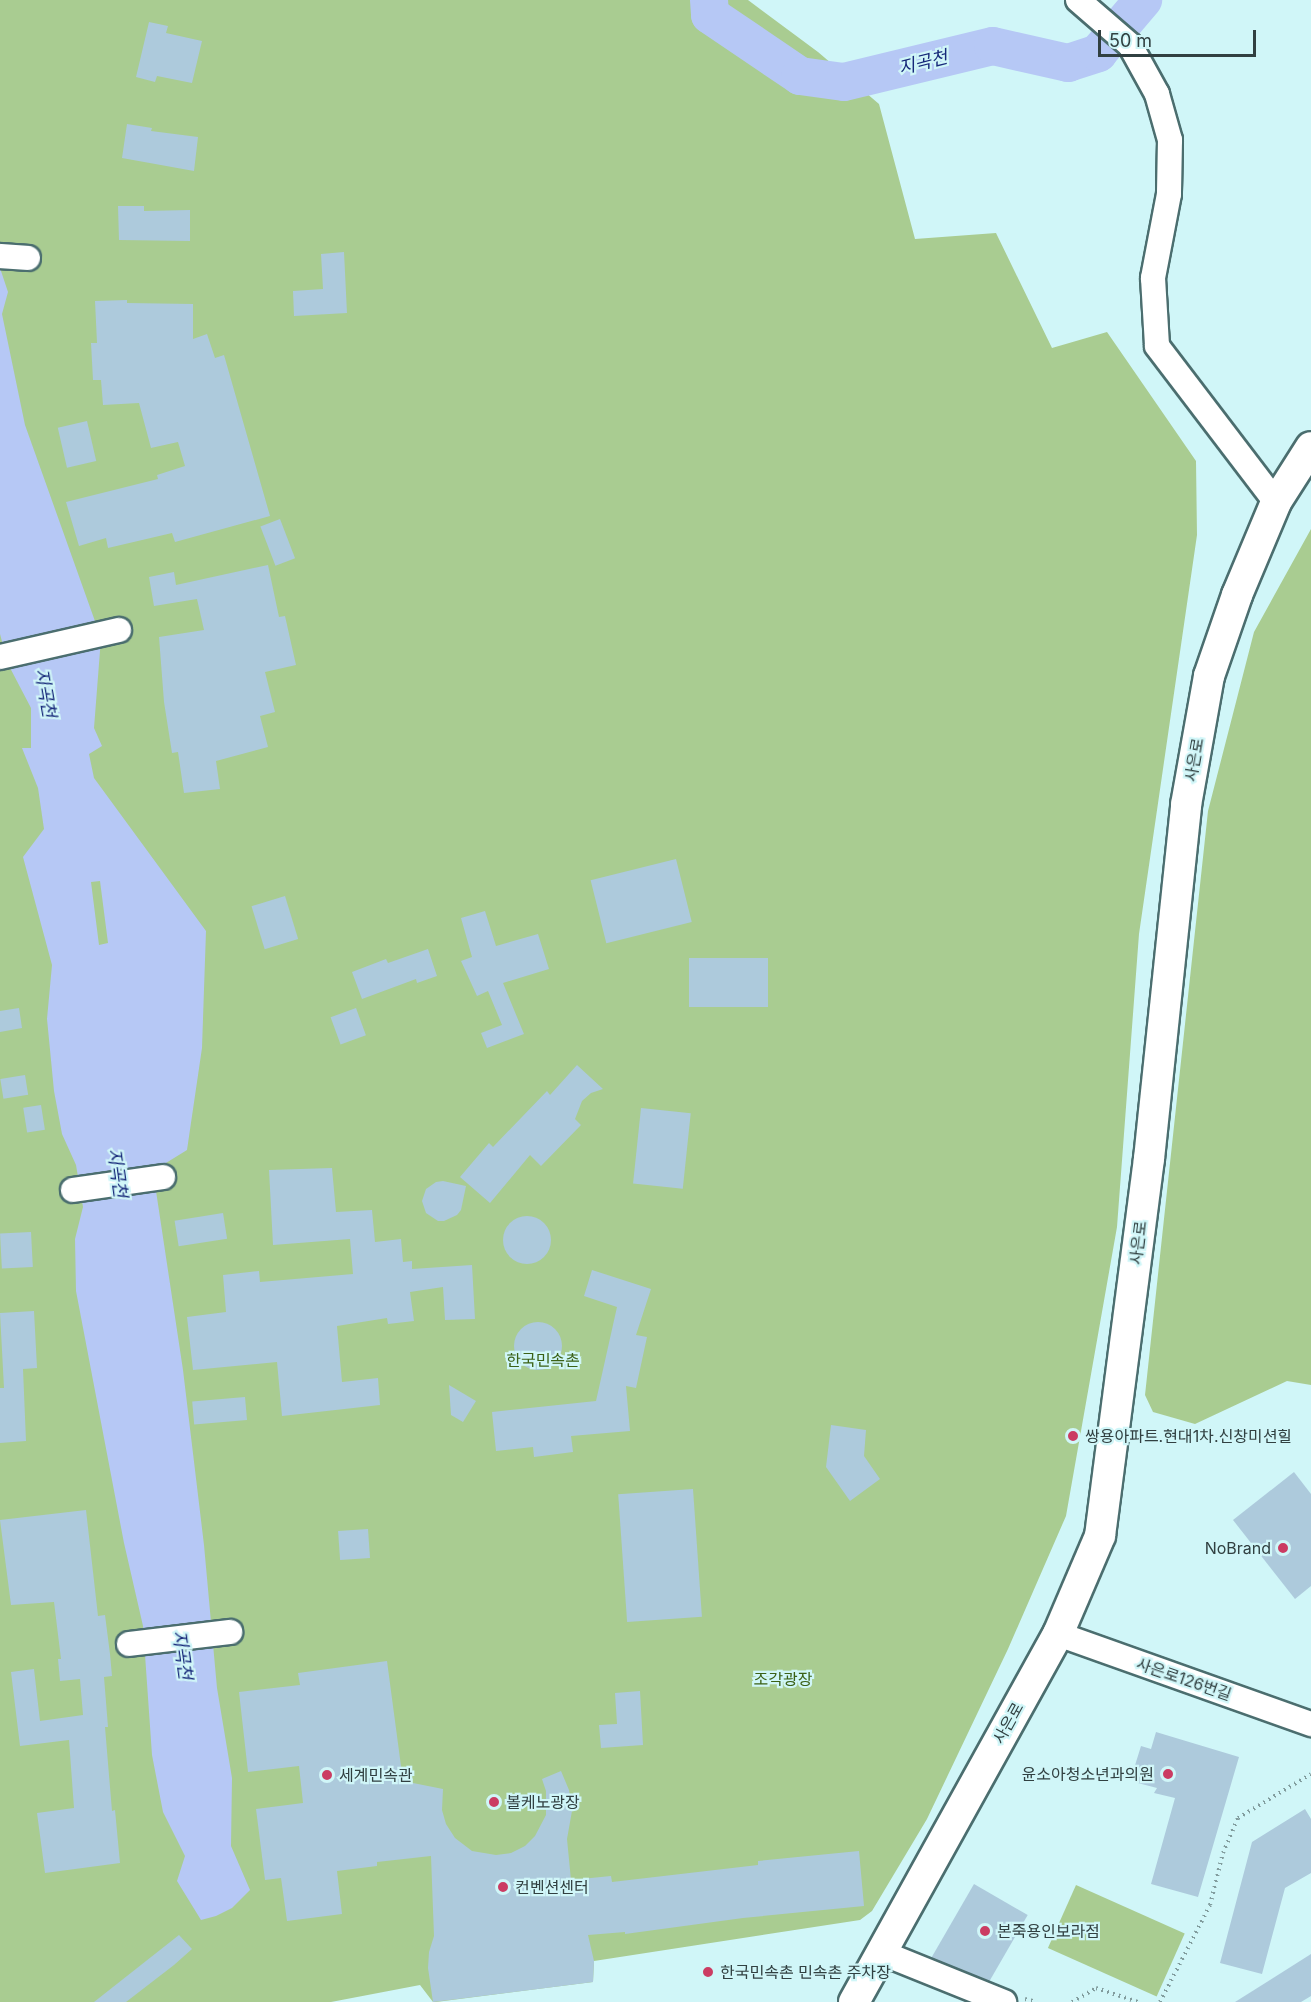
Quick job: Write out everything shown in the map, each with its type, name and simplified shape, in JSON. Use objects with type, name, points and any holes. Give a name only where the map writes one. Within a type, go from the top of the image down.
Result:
[{"type":"main road","name":"사은로","points":[[854,2002],[1058,1634],[1100,1536],[1149,1159],[1186,805],[1209,676],[1237,595],[1276,502],[1311,447]]},
{"type":"street","points":[[1078,0],[1130,45],[1157,94],[1170,140],[1169,194],[1154,278],[1156,346],[1276,502]]},
{"type":"street","points":[[0,256],[28,258]]},
{"type":"street","points":[[0,657],[119,630]]},
{"type":"street","points":[[73,1190],[163,1177]]},
{"type":"street","points":[[129,1644],[230,1632]]},
{"type":"street","name":"사은로126번길","points":[[1058,1634],[1311,1724]]},
{"type":"street","points":[[880,1952],[1004,2002]]},
{"type":"path","points":[[1160,2002],[1210,1905],[1223,1853],[1238,1818],[1311,1774]]},
{"type":"path","points":[[1072,2002],[1096,1988],[1138,2002]]},
{"type":"path","points":[[1119,2002],[1122,1997]]},
{"type":"green space","name":"한국민속촌","points":[[0,0],[748,0],[818,52],[879,104],[915,239],[996,233],[1052,348],[1107,332],[1196,461],[1197,535],[1139,934],[1117,1227],[1066,1516],[1008,1649],[927,1819],[872,1911],[860,1920],[594,1961],[593,1982],[436,2002],[433,2002],[420,1985],[331,2002],[0,2002]]},
{"type":"green space","points":[[1311,529],[1311,1385],[1287,1381],[1195,1424],[1153,1412],[1145,1395],[1208,811],[1254,632]]},
{"type":"green space","points":[[1076,1885],[1185,1933],[1157,1996],[1048,1948]]},
{"type":"water","points":[[0,268],[8,292],[2,314],[25,425],[101,638],[94,728],[102,746],[89,754],[94,778],[206,931],[202,1048],[187,1150],[153,1171],[183,1370],[204,1545],[217,1688],[232,1778],[231,1846],[250,1890],[232,1908],[201,1920],[177,1881],[185,1856],[163,1812],[152,1755],[143,1626],[124,1543],[76,1291],[75,1239],[83,1207],[76,1165],[62,1134],[54,1091],[47,1019],[52,965],[23,857],[44,829],[38,788],[22,748],[31,748],[31,708],[8,664],[0,634]],"holes":[[[100,881],[108,943],[99,945],[91,882]]]},
{"type":"building","points":[[149,22],[168,26],[166,33],[202,41],[192,83],[157,76],[155,82],[136,77]]},
{"type":"building","points":[[127,124],[152,128],[151,131],[198,137],[194,171],[122,158]]},
{"type":"building","points":[[118,206],[144,206],[144,211],[190,210],[190,241],[119,240]]},
{"type":"building","points":[[344,252],[347,313],[294,316],[293,291],[323,289],[321,254]]},
{"type":"building","points":[[127,300],[127,303],[193,304],[193,339],[207,334],[215,358],[224,355],[270,516],[175,542],[172,533],[108,548],[106,538],[79,546],[66,502],[158,479],[157,475],[185,466],[178,442],[151,448],[139,403],[103,405],[101,380],[93,380],[91,343],[97,343],[95,301]]},
{"type":"building","points":[[87,421],[96,461],[67,468],[58,428]]},
{"type":"building","points":[[280,519],[295,558],[275,566],[260,527]]},
{"type":"building","points":[[268,565],[279,617],[285,616],[296,665],[265,672],[275,712],[260,716],[268,747],[216,761],[220,789],[184,793],[178,752],[172,753],[164,702],[159,637],[204,630],[197,599],[154,606],[149,577],[174,572],[176,585]]},
{"type":"building","points":[[676,859],[692,922],[606,943],[591,880]]},
{"type":"building","points":[[285,896],[298,939],[265,949],[252,906]]},
{"type":"building","points":[[485,911],[496,946],[538,934],[549,969],[503,983],[524,1034],[487,1048],[481,1033],[502,1025],[488,991],[477,996],[461,961],[472,957],[461,918]]},
{"type":"building","points":[[428,949],[437,976],[417,983],[416,979],[362,999],[352,972],[386,959],[388,963]]},
{"type":"building","points":[[689,958],[768,958],[768,1007],[689,1007]]},
{"type":"building","points":[[19,1008],[22,1028],[0,1032],[0,1011]]},
{"type":"building","points":[[356,1008],[366,1035],[341,1044],[331,1017]]},
{"type":"building","points":[[577,1065],[603,1089],[591,1093],[582,1101],[575,1119],[581,1125],[541,1166],[530,1155],[490,1203],[460,1177],[489,1143],[493,1147],[547,1091],[550,1095]]},
{"type":"building","points":[[25,1075],[28,1095],[3,1099],[0,1079]]},
{"type":"building","points":[[41,1105],[45,1130],[27,1133],[23,1108]]},
{"type":"building","points":[[641,1108],[691,1113],[683,1189],[633,1184]]},
{"type":"building","points":[[332,1168],[336,1212],[372,1210],[375,1242],[401,1239],[403,1262],[412,1261],[412,1269],[472,1265],[475,1319],[445,1320],[443,1287],[410,1292],[414,1321],[388,1324],[387,1318],[337,1326],[342,1382],[378,1378],[380,1405],[282,1416],[277,1362],[193,1370],[187,1317],[226,1312],[223,1275],[259,1271],[260,1282],[353,1274],[350,1239],[273,1245],[269,1170]]},
{"type":"building","points":[[443,1181],[466,1186],[461,1210],[457,1215],[444,1221],[438,1221],[426,1213],[422,1201],[426,1189],[436,1182]]},
{"type":"building","points":[[223,1213],[227,1239],[179,1246],[175,1221]]},
{"type":"building","points":[[527,1216],[544,1223],[551,1240],[544,1257],[527,1264],[510,1257],[503,1240],[510,1223]]},
{"type":"building","points":[[31,1232],[33,1267],[2,1269],[0,1234]]},
{"type":"building","points":[[592,1270],[651,1289],[636,1335],[647,1337],[636,1388],[626,1386],[630,1431],[571,1436],[573,1452],[534,1457],[533,1447],[496,1451],[492,1412],[596,1401],[617,1307],[584,1296]]},
{"type":"building","points":[[34,1311],[37,1368],[23,1369],[26,1441],[0,1443],[0,1388],[4,1388],[0,1313]]},
{"type":"building","points":[[533,1322],[543,1322],[555,1329],[562,1341],[562,1351],[555,1363],[543,1370],[533,1370],[518,1359],[514,1351],[514,1341],[525,1326]]},
{"type":"building","points":[[449,1385],[476,1401],[463,1422],[451,1415]]},
{"type":"building","points":[[245,1397],[247,1420],[194,1425],[192,1402]]},
{"type":"building","points":[[831,1425],[866,1430],[864,1456],[880,1479],[850,1501],[826,1467]]},
{"type":"building","name":"NoBrand","points":[[1294,1472],[1311,1494],[1311,1586],[1295,1599],[1233,1520]]},
{"type":"building","points":[[693,1489],[702,1617],[627,1622],[618,1494]]},
{"type":"building","points":[[86,1510],[98,1616],[105,1615],[110,1654],[112,1676],[104,1677],[108,1727],[105,1727],[112,1811],[115,1810],[120,1863],[45,1873],[37,1813],[74,1808],[69,1740],[20,1746],[11,1672],[34,1669],[40,1721],[83,1715],[80,1679],[60,1681],[58,1659],[61,1659],[54,1602],[11,1605],[0,1520]]},
{"type":"building","points":[[368,1529],[370,1558],[340,1560],[338,1531]]},
{"type":"building","points":[[387,1661],[403,1781],[443,1789],[442,1810],[446,1824],[455,1838],[472,1851],[496,1855],[511,1853],[525,1846],[535,1836],[546,1815],[546,1791],[542,1779],[561,1771],[569,1790],[572,1811],[567,1839],[571,1880],[611,1876],[612,1882],[758,1865],[758,1861],[859,1851],[864,1906],[743,1918],[625,1934],[625,1932],[588,1935],[594,1961],[593,1982],[433,2002],[428,1968],[429,1952],[434,1936],[431,1856],[377,1862],[377,1866],[337,1871],[342,1914],[287,1921],[281,1878],[265,1880],[256,1809],[303,1803],[299,1766],[248,1772],[239,1692],[300,1685],[298,1673]]},
{"type":"building","points":[[640,1691],[643,1745],[601,1748],[599,1725],[617,1724],[615,1693]]},
{"type":"building","points":[[1156,1732],[1239,1757],[1198,1897],[1151,1884],[1175,1798],[1154,1793],[1157,1788],[1134,1782],[1136,1776],[1132,1775],[1141,1746],[1151,1749]]},
{"type":"building","points":[[1305,1809],[1311,1819],[1311,1873],[1285,1888],[1262,1974],[1220,1963],[1252,1842]]},
{"type":"building","points":[[974,1884],[1028,1915],[985,1989],[932,1958]]},
{"type":"building","points":[[179,1935],[192,1949],[174,1965],[126,2002],[94,2002]]},
{"type":"building","points":[[1311,1954],[1311,1996],[1301,2002],[1235,2002]]},
{"type":"waterway","name":"지곡천","points":[[709,0],[710,15],[800,76],[844,82],[993,46],[1068,63],[1098,53],[1143,0]]},
{"type":"place","name":"쌍용아파트.현대1차.신창미션힐","points":[[1073,1436]]},
{"type":"place","name":"NoBrand","points":[[1283,1548]]},
{"type":"place","name":"윤소아청소년과의원","points":[[1168,1774]]},
{"type":"place","name":"세계민속관","points":[[327,1775]]},
{"type":"place","name":"볼케노광장","points":[[494,1802]]},
{"type":"place","name":"컨벤션센터","points":[[503,1887]]},
{"type":"place","name":"본죽용인보라점","points":[[985,1931]]},
{"type":"place","name":"한국민속촌 민속촌 주차장","points":[[708,1972]]},
{"type":"park label","name":"조각광장","points":[[783,1679]]}]
